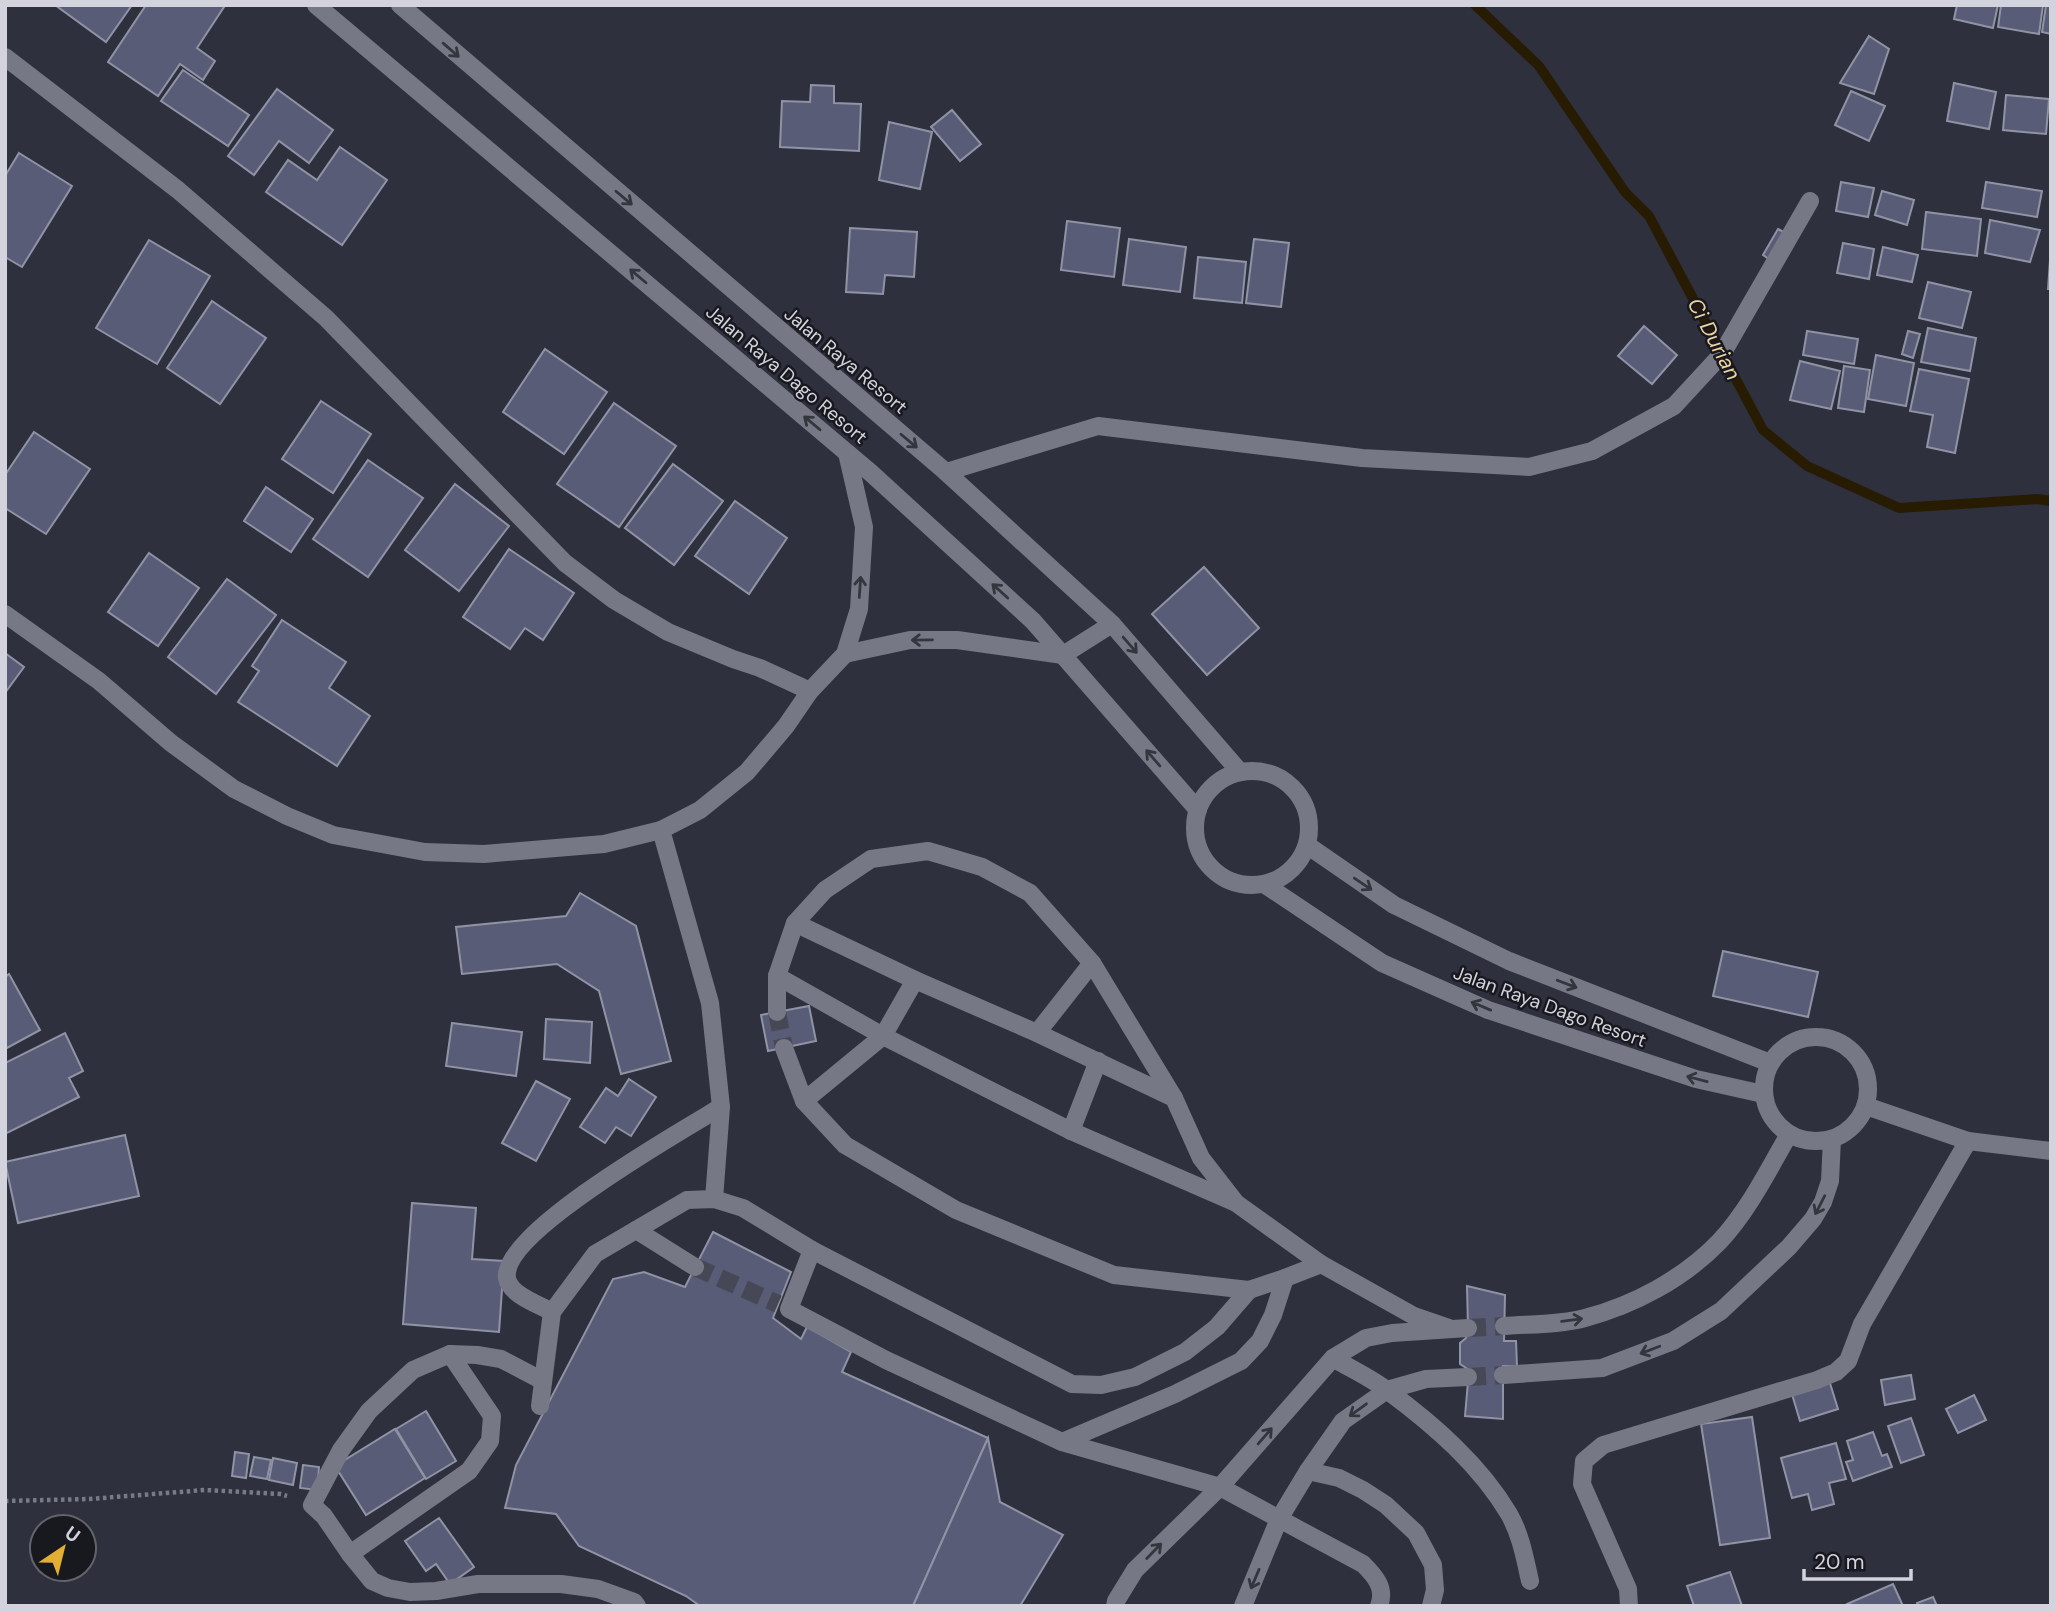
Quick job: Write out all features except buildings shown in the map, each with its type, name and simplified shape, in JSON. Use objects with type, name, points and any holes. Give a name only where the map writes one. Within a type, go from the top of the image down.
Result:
[{"type":"street","name":"Jalan Raya Dago Resort","points":[[316,5],[847,453],[1033,621],[1198,810]]},
{"type":"street","name":"Jalan Raya Resort","points":[[400,5],[946,472],[1112,624],[1240,772]]},
{"type":"street","points":[[5,57],[178,190],[326,318],[565,563],[614,600],[668,632],[810,691]]},
{"type":"street","points":[[946,472],[1098,426],[1362,458],[1529,467],[1592,451],[1674,406],[1722,354],[1810,201]]},
{"type":"street","points":[[5,614],[99,681],[171,743],[234,789],[287,816],[333,835],[425,852],[484,854],[604,844],[661,830],[700,810],[747,772],[786,726],[810,691],[845,654],[859,608],[864,527],[847,453]]},
{"type":"street","points":[[845,654],[910,640],[957,639],[1063,655],[1112,624]]},
{"type":"street","points":[[1260,771],[1279,777],[1295,789],[1305,806],[1310,825],[1307,845],[1297,862],[1283,876],[1265,884],[1248,885],[1231,881],[1205,860],[1198,846],[1195,829],[1198,810],[1207,793],[1222,779],[1240,772],[1260,771]]},
{"type":"street","points":[[661,830],[710,1003],[722,1107],[714,1199]]},
{"type":"street","name":"Jalan Raya Dago Resort","points":[[1307,845],[1394,905],[1509,961],[1770,1063]]},
{"type":"street","points":[[777,1012],[777,976],[794,923],[825,890],[871,859],[928,851],[982,867],[1030,893],[1092,962],[1174,1098],[1201,1158],[1236,1203]]},
{"type":"street","name":"Jalan Raya Dago Resort","points":[[1265,884],[1382,963],[1489,1010],[1696,1079],[1763,1094]]},
{"type":"street","points":[[794,923],[1174,1098]]},
{"type":"street","points":[[1037,1033],[1092,962]]},
{"type":"street","points":[[777,976],[883,1035],[1071,1131],[1236,1203],[1321,1264],[1414,1316],[1449,1328]]},
{"type":"street","points":[[804,1101],[883,1035],[915,980]]},
{"type":"street","points":[[1812,1037],[1829,1039],[1844,1045],[1857,1057],[1865,1072],[1868,1089],[1866,1106],[1859,1120],[1847,1132],[1818,1142],[1789,1134],[1776,1124],[1763,1094],[1770,1063],[1781,1050],[1795,1041],[1812,1037]]},
{"type":"street","points":[[784,1048],[804,1101],[845,1145],[956,1210],[1114,1275],[1249,1290],[1321,1264]]},
{"type":"street","points":[[1071,1131],[1098,1061]]},
{"type":"street","points":[[1866,1106],[1968,1141],[2051,1151]]},
{"type":"street","points":[[552,1312],[513,1290],[507,1279],[508,1266],[523,1243],[564,1209],[629,1162],[722,1107]]},
{"type":"street","points":[[1504,1326],[1584,1319],[1642,1298],[1678,1277],[1719,1242],[1755,1194],[1789,1134]]},
{"type":"street","points":[[1503,1375],[1602,1368],[1673,1341],[1721,1311],[1789,1247],[1813,1219],[1823,1202],[1830,1181],[1832,1139]]},
{"type":"street","points":[[1629,1606],[1628,1588],[1582,1484],[1584,1461],[1603,1445],[1836,1373],[1848,1361],[1863,1324],[1968,1141]]},
{"type":"street","points":[[540,1406],[552,1312],[596,1254],[687,1200],[714,1199],[743,1208],[812,1250],[1072,1384],[1101,1385],[1135,1377],[1185,1352],[1217,1327],[1249,1290]]},
{"type":"street","points":[[636,1230],[695,1267]]},
{"type":"street","points":[[812,1250],[783,1306],[886,1360],[1062,1442],[1220,1487],[1363,1564],[1378,1580],[1382,1599],[1379,1606]]},
{"type":"street","points":[[1062,1442],[1175,1394],[1241,1362],[1260,1341],[1273,1315],[1285,1278]]},
{"type":"street","points":[[1115,1606],[1135,1570],[1220,1487],[1333,1358],[1366,1338],[1392,1333],[1468,1328]]},
{"type":"street","points":[[543,1381],[502,1359],[477,1355],[450,1354],[413,1370],[369,1411],[341,1450],[312,1505],[324,1516],[372,1581],[388,1588],[410,1592],[478,1584],[561,1584],[598,1589],[634,1602],[637,1606]]},
{"type":"street","points":[[350,1554],[469,1471],[490,1441],[492,1416],[450,1354]]},
{"type":"street","points":[[1333,1358],[1387,1390],[1456,1448],[1486,1481],[1510,1516],[1521,1544],[1530,1581]]},
{"type":"street","points":[[1243,1606],[1279,1519],[1343,1421],[1387,1390],[1426,1379],[1468,1377]]},
{"type":"street","points":[[1308,1471],[1339,1478],[1363,1490],[1386,1505],[1416,1533],[1433,1565],[1434,1590],[1431,1606]]},
{"type":"path","points":[[5,1501],[89,1499],[205,1490],[281,1494],[312,1505]]},
{"type":"waterway","name":"Ci Durian","points":[[1475,5],[1539,66],[1625,192],[1649,216],[1763,430],[1807,466],[1899,508],[2037,499],[2051,501]]},
{"type":"tunnel","points":[[777,1012],[784,1048]]},
{"type":"tunnel","points":[[695,1267],[778,1304]]},
{"type":"tunnel","points":[[1468,1328],[1504,1326]]},
{"type":"tunnel","points":[[1468,1377],[1503,1375]]}]
